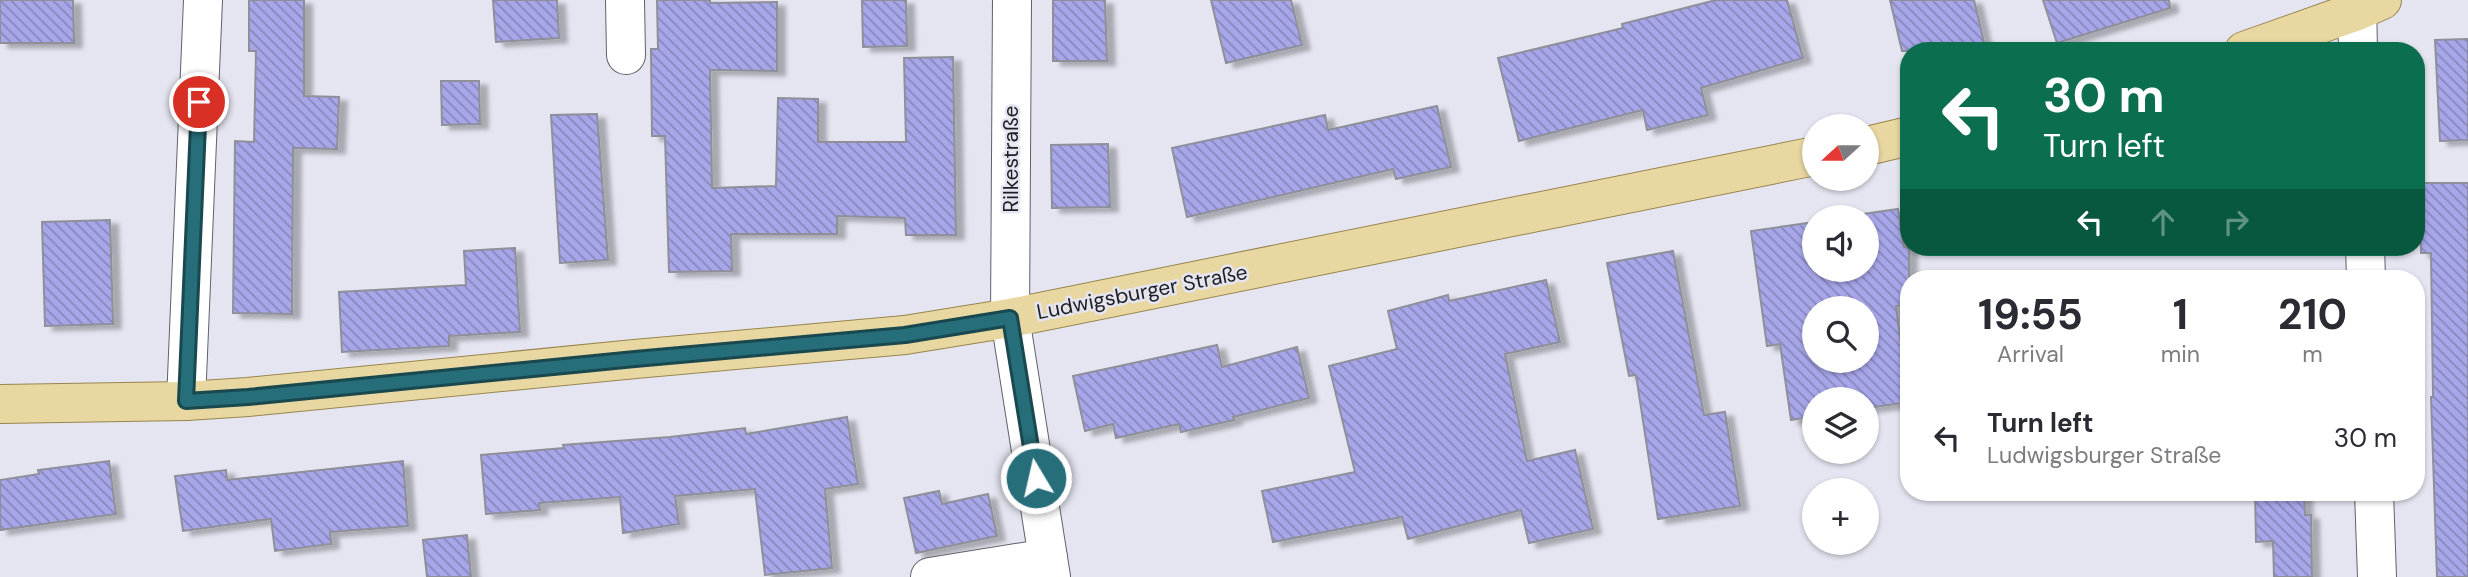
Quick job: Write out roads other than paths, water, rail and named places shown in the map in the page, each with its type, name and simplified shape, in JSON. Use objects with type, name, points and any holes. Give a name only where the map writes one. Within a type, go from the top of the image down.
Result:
[{"type":"main road","points":[[2267,42],[2366,4]]},
{"type":"main road","points":[[1880,142],[1900,138]]},
{"type":"main road","name":"Ludwigsburger Straße","points":[[0,404],[186,401],[248,397],[905,335],[1010,318],[1802,159]]},
{"type":"street","points":[[186,401],[203,0]]},
{"type":"street","points":[[625,0],[626,55]]},
{"type":"street","name":"Rilkestraße","points":[[1012,0],[1010,318],[1050,567]]},
{"type":"street","points":[[2360,42],[2366,4]]},
{"type":"street","points":[[2374,501],[2377,577]]},
{"type":"street","points":[[930,577],[1050,567]]}]
